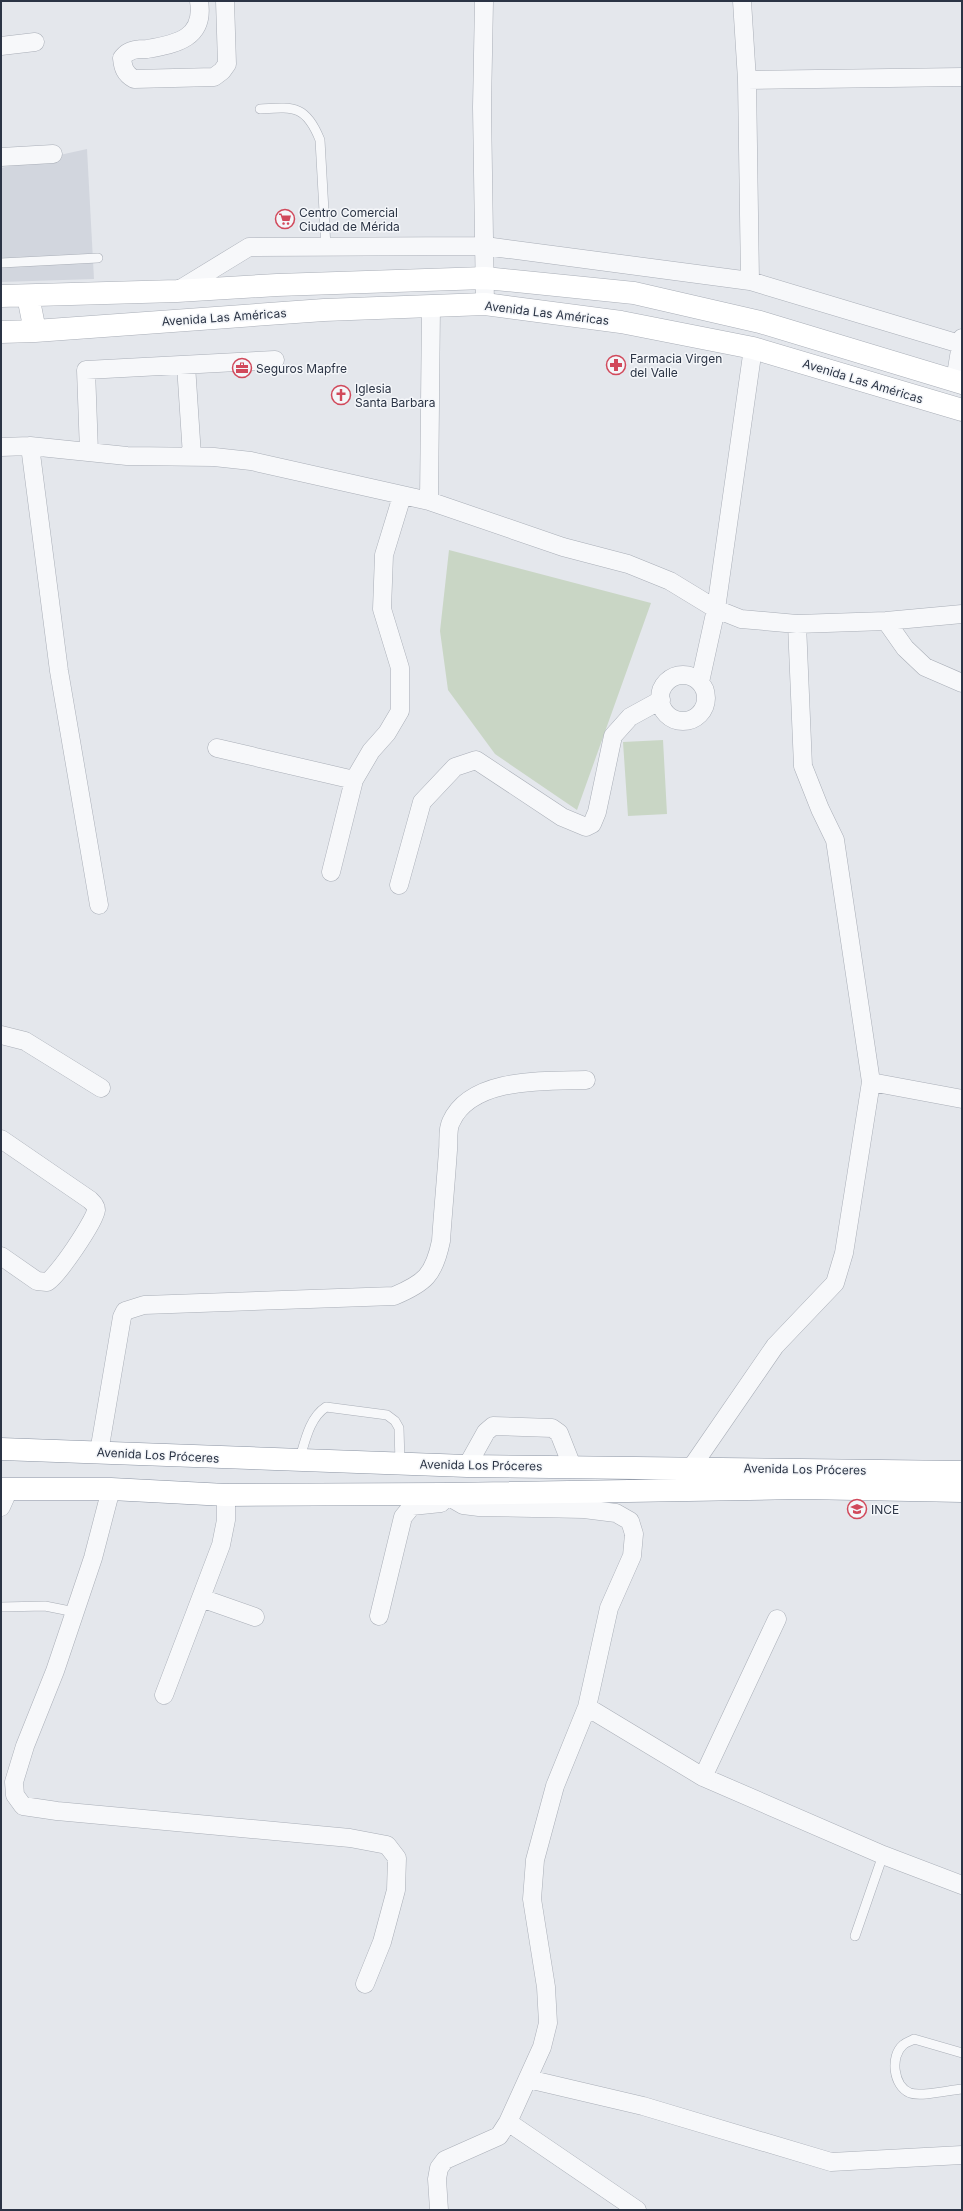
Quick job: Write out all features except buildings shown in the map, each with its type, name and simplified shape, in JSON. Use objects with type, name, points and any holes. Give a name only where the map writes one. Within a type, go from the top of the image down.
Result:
[{"type":"main road","points":[[1,296],[177,291],[277,285],[485,278],[634,293],[760,322],[958,382]]},
{"type":"main road","points":[[28,296],[35,331]]},
{"type":"main road","name":"Avenida Las Américas","points":[[1,332],[35,331],[324,310],[485,304],[621,322],[753,348],[962,410]]},
{"type":"main road","name":"Avenida Los Próceres","points":[[1,1449],[467,1466],[572,1466],[962,1472]]},
{"type":"main road","name":"Avenida Los Próceres","points":[[4,1495],[111,1489],[226,1494],[448,1497],[802,1488],[962,1491]]},
{"type":"street","points":[[199,1],[201,10],[198,26],[187,38],[164,46],[129,51],[122,58],[123,68],[128,75],[134,79],[214,77],[222,71],[227,64],[225,1]]},
{"type":"street","points":[[484,1],[482,107],[485,304]]},
{"type":"street","points":[[742,1],[747,80],[750,281]]},
{"type":"street","points":[[1,46],[36,42]]},
{"type":"street","points":[[747,80],[962,77]]},
{"type":"street","points":[[1,157],[53,154]]},
{"type":"street","points":[[177,291],[249,247],[485,246],[750,281],[961,341],[958,382]]},
{"type":"street","points":[[429,501],[431,306]]},
{"type":"street","points":[[700,682],[716,609],[753,348]]},
{"type":"street","points":[[89,452],[86,370],[275,360]]},
{"type":"street","points":[[186,365],[192,456]]},
{"type":"street","points":[[30,446],[59,671],[100,905]]},
{"type":"street","points":[[1,447],[30,446],[127,456],[192,456],[251,461],[429,501],[563,547],[628,564],[670,581],[716,609],[741,619],[797,624],[886,621],[962,614]]},
{"type":"street","points":[[331,872],[354,780],[371,751],[387,733],[400,711],[400,668],[382,609],[384,555],[402,496]]},
{"type":"street","points":[[886,621],[905,648],[925,668],[962,683]]},
{"type":"street","points":[[691,1468],[775,1346],[835,1283],[844,1253],[871,1082],[835,840],[820,809],[803,766],[797,624]]},
{"type":"street","points":[[677,676],[693,677],[700,682],[706,696],[702,711],[696,717],[681,721],[674,718],[662,708],[660,700],[665,685],[677,676]]},
{"type":"street","points":[[399,885],[422,802],[456,767],[476,760],[562,817],[586,826],[592,824],[597,812],[613,736],[630,717],[660,700]]},
{"type":"street","points":[[217,748],[354,780]]},
{"type":"street","points":[[1,1035],[25,1041],[101,1088]]},
{"type":"street","points":[[99,1452],[122,1317],[126,1311],[144,1305],[394,1296],[416,1287],[427,1277],[437,1260],[441,1241],[450,1123],[463,1106],[479,1094],[503,1085],[544,1081],[586,1080]]},
{"type":"street","points":[[871,1082],[962,1099]]},
{"type":"street","points":[[1,1139],[90,1200],[95,1206],[96,1211],[88,1227],[56,1274],[47,1282],[37,1281],[1,1256]]},
{"type":"street","points":[[467,1466],[486,1432],[493,1426],[552,1428],[559,1433],[572,1466]]},
{"type":"street","points":[[111,1489],[93,1558],[75,1612],[55,1671],[25,1746],[14,1782],[15,1795],[24,1806],[157,1821],[368,1840],[386,1845],[396,1858],[396,1890],[382,1942],[365,1984]]},
{"type":"street","points":[[164,1695],[221,1545],[226,1520],[226,1494]]},
{"type":"street","points":[[379,1616],[403,1517],[412,1506],[448,1497],[463,1505],[479,1507],[584,1509],[616,1513],[630,1521],[634,1534],[632,1556],[609,1608],[587,1708],[555,1786],[535,1860],[532,1899],[546,1987],[548,2023],[542,2047],[508,2122],[499,2136],[445,2160],[439,2168],[437,2179],[439,2210]]},
{"type":"street","points":[[201,1598],[255,1617]]},
{"type":"street","points":[[702,1777],[777,1619]]},
{"type":"street","points":[[587,1708],[702,1777],[883,1855],[962,1885]]},
{"type":"street","points":[[528,2080],[643,2106],[830,2162],[962,2155]]},
{"type":"street","points":[[508,2122],[637,2210]]},
{"type":"lane","points":[[260,109],[291,108],[309,118],[316,129],[320,140],[326,247]]},
{"type":"lane","points":[[1,263],[98,258]]},
{"type":"lane","points":[[300,1461],[314,1419],[318,1412],[326,1407],[387,1415],[395,1421],[400,1428],[400,1463]]},
{"type":"lane","points":[[1,1607],[45,1606],[75,1612]]},
{"type":"lane","points":[[855,1936],[883,1855]]},
{"type":"lane","points":[[962,2053],[914,2039],[903,2045],[897,2056],[895,2074],[900,2086],[915,2094],[962,2089]]},
{"type":"shaded area","points":[[87,149],[94,279],[1,282],[1,168]]},
{"type":"green space","points":[[449,550],[651,603],[577,810],[495,754],[448,690],[440,631]]},
{"type":"green space","points":[[663,740],[667,814],[628,816],[623,742]]},
{"type":"place","name":"Centro Comercial Ciudad de Mérida","points":[[285,219]]},
{"type":"place","name":"Farmacia Virgen del Valle","points":[[616,365]]},
{"type":"place","name":"Seguros Mapfre","points":[[242,368]]},
{"type":"place","name":"Iglesia Santa Barbara","points":[[341,395]]},
{"type":"place","name":"INCE","points":[[857,1509]]}]
